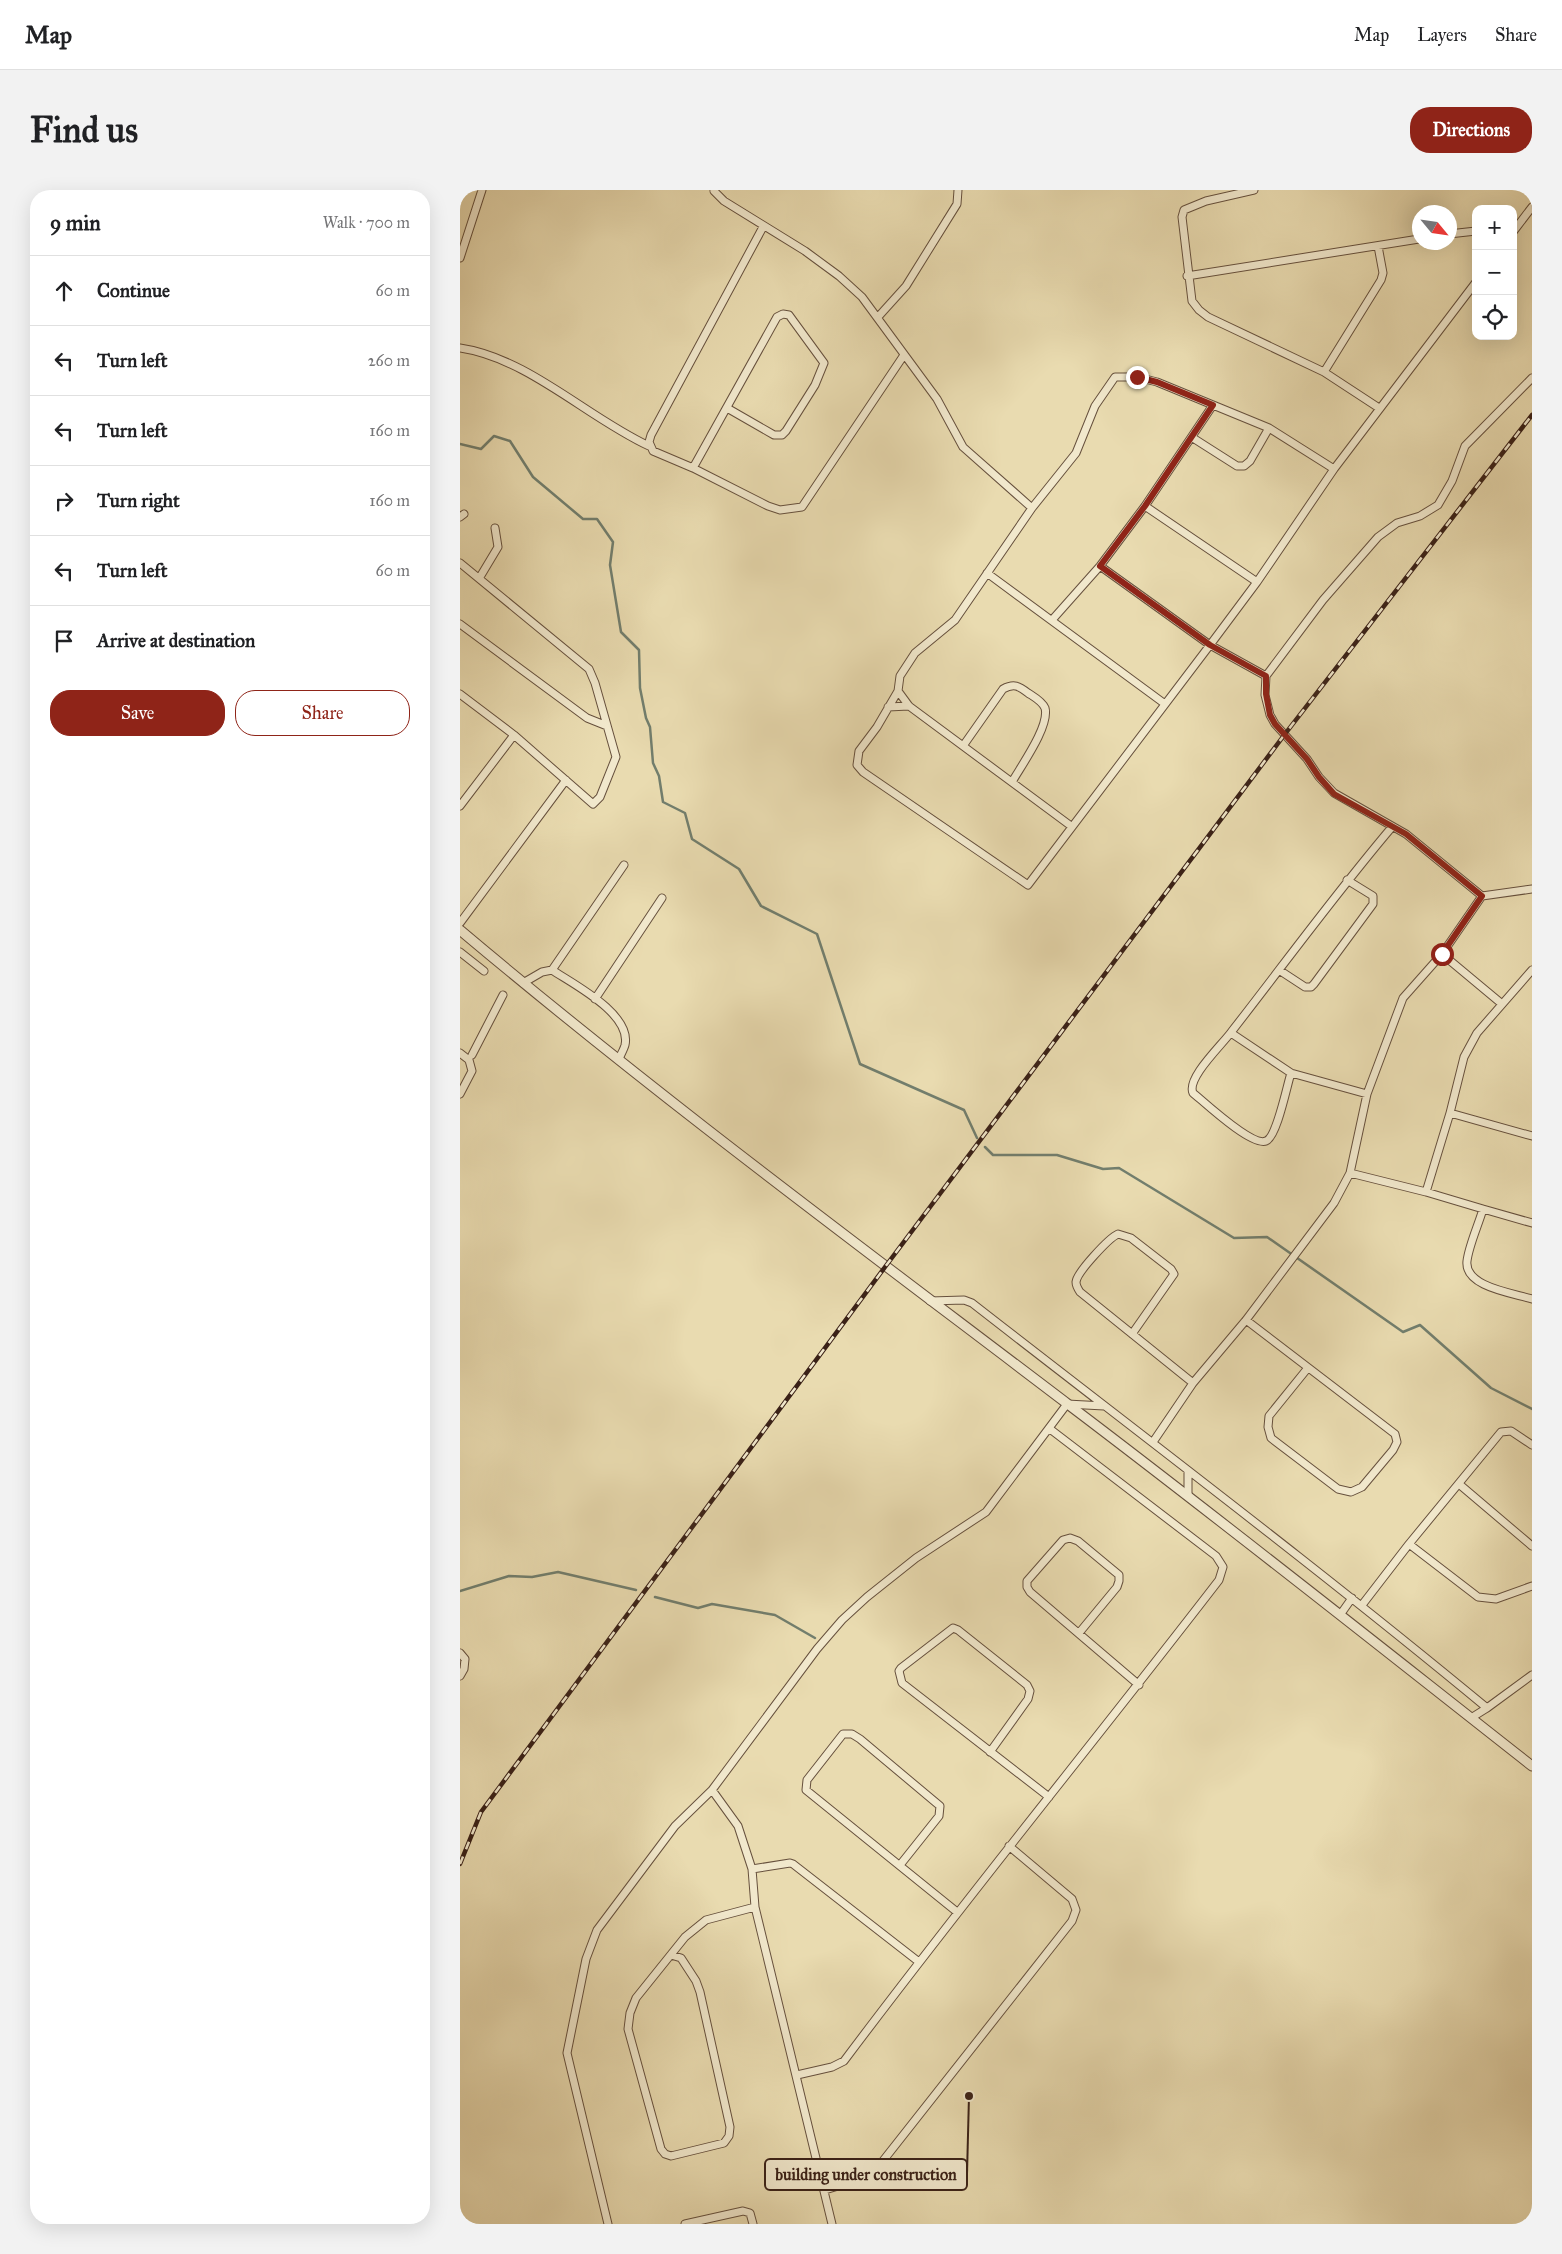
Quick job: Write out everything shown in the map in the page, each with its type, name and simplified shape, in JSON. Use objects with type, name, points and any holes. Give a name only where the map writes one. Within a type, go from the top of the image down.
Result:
[{"type":"street","points":[[460,258],[482,190]]},
{"type":"street","points":[[714,190],[724,202],[805,251],[862,297],[937,399],[963,447],[1032,508]]},
{"type":"street","points":[[878,317],[906,286],[957,204],[958,190]]},
{"type":"street","points":[[1254,190],[1198,203],[1184,210],[1182,217],[1187,276],[1192,301],[1208,317],[1324,372],[1379,408]]},
{"type":"street","points":[[1517,227],[1532,207]]},
{"type":"street","points":[[649,446],[650,435],[763,227]]},
{"type":"street","points":[[1457,233],[1472,231]]},
{"type":"street","points":[[1187,276],[1412,240]]},
{"type":"street","points":[[1324,372],[1381,280],[1383,273],[1378,246]]},
{"type":"street","points":[[1334,469],[1269,428],[1157,382],[1137,377],[1115,377],[1095,406],[1076,453],[1032,508],[955,620],[915,653],[900,676],[898,691],[859,751],[857,765],[863,772],[1028,885],[1257,582],[1334,469],[1472,287]]},
{"type":"street","points":[[693,468],[777,317],[783,314],[789,315],[824,363],[815,385],[786,431],[782,435],[774,435],[727,408]]},
{"type":"street","points":[[460,348],[479,351],[493,356],[559,391],[623,434],[649,446],[653,451],[780,510],[802,508],[904,355]]},
{"type":"street","points":[[1532,378],[1465,446],[1452,481],[1438,505],[1420,516],[1397,523],[1378,537],[1324,600],[1266,676],[1266,694],[1270,715],[1275,724],[1307,759],[1334,794],[1406,834],[1482,896],[1532,889]]},
{"type":"street","points":[[1052,620],[1100,566],[1145,506],[1213,405]]},
{"type":"street","points":[[1192,438],[1237,466],[1244,466],[1250,461],[1269,428]]},
{"type":"street","points":[[1145,506],[1257,582]]},
{"type":"street","points":[[480,577],[498,547],[495,528]]},
{"type":"street","points":[[460,563],[480,577],[588,669],[595,683],[616,757],[600,797],[593,804],[514,736],[460,694]]},
{"type":"street","points":[[1100,566],[1210,645],[1266,676]]},
{"type":"street","points":[[988,572],[1165,704]]},
{"type":"street","points":[[460,624],[587,718],[607,726]]},
{"type":"street","points":[[963,746],[1003,688],[1012,685],[1021,687],[1042,703],[1045,710],[1045,718],[1041,732],[1012,782]]},
{"type":"street","points":[[898,691],[909,706],[1071,826]]},
{"type":"street","points":[[888,707],[909,706]]},
{"type":"street","points":[[460,806],[514,736]]},
{"type":"street","points":[[460,923],[566,780]]},
{"type":"street","points":[[1291,1073],[1275,1128],[1270,1138],[1266,1141],[1246,1135],[1207,1105],[1193,1093],[1191,1088],[1194,1077],[1231,1033],[1347,880],[1392,827]]},
{"type":"street","points":[[523,983],[542,972],[552,970],[624,865]]},
{"type":"street","points":[[1279,970],[1305,987],[1311,987],[1314,984],[1373,904],[1373,896],[1347,880]]},
{"type":"street","points":[[1153,1442],[1194,1383],[1246,1320],[1334,1203],[1350,1173],[1367,1094],[1402,998],[1442,954],[1482,896]]},
{"type":"street","points":[[595,999],[662,898]]},
{"type":"street","points":[[460,930],[619,1059],[930,1301],[1188,1496],[1532,1766]]},
{"type":"street","points":[[460,952],[484,971]]},
{"type":"street","points":[[1442,954],[1502,1004]]},
{"type":"street","points":[[552,970],[595,999],[616,1016],[621,1024],[625,1044],[619,1059]]},
{"type":"street","points":[[1426,1192],[1450,1113],[1464,1057],[1477,1033],[1532,970]]},
{"type":"street","points":[[472,1055],[503,995]]},
{"type":"street","points":[[1231,1033],[1291,1073],[1367,1094]]},
{"type":"street","points":[[460,1053],[469,1060],[472,1071],[460,1094]]},
{"type":"street","points":[[1450,1113],[1532,1136]]},
{"type":"street","points":[[1350,1173],[1532,1222]]},
{"type":"street","points":[[1483,1210],[1466,1262],[1470,1276],[1479,1283],[1532,1299]]},
{"type":"street","points":[[1132,1334],[1174,1274],[1131,1238],[1118,1234],[1108,1241],[1079,1275],[1076,1283],[1080,1292],[1132,1334],[1194,1383]]},
{"type":"street","points":[[930,1301],[964,1300],[972,1303],[1362,1605],[1487,1708]]},
{"type":"street","points":[[1246,1320],[1307,1369],[1395,1434],[1397,1442],[1393,1450],[1362,1487],[1351,1492],[1338,1489],[1271,1438],[1268,1427],[1269,1416],[1307,1369]]},
{"type":"street","points":[[1068,1404],[1104,1406]]},
{"type":"street","points":[[608,2224],[566,2053],[586,1959],[596,1930],[675,1826],[712,1790],[817,1649],[842,1620],[867,1597],[916,1558],[986,1512],[1068,1404]]},
{"type":"street","points":[[797,2075],[832,2067],[844,2061],[1008,1846],[1139,1685],[1219,1580],[1223,1567],[1216,1556],[1050,1429]]},
{"type":"street","points":[[1362,1605],[1409,1544],[1501,1432],[1511,1431],[1532,1445]]},
{"type":"street","points":[[1188,1471],[1188,1496]]},
{"type":"street","points":[[1459,1484],[1532,1546]]},
{"type":"street","points":[[1079,1633],[1116,1588],[1119,1581],[1118,1574],[1078,1542],[1070,1538],[1063,1540],[1033,1574],[1027,1581],[1027,1587],[1079,1633],[1139,1685]]},
{"type":"street","points":[[1409,1544],[1478,1597],[1496,1599],[1532,1586]]},
{"type":"street","points":[[1340,1615],[1352,1598]]},
{"type":"street","points":[[990,1752],[1028,1699],[1030,1691],[1027,1685],[953,1628],[901,1668],[899,1678],[902,1683],[990,1752],[1049,1797]]},
{"type":"street","points":[[460,1653],[465,1659],[464,1670],[460,1676]]},
{"type":"street","points":[[1471,1718],[1532,1675]]},
{"type":"street","points":[[900,1865],[939,1816],[940,1806],[860,1739],[852,1734],[843,1734],[807,1780],[806,1790],[957,1912]]},
{"type":"street","points":[[712,1790],[738,1826],[752,1870],[755,1907],[832,2224]]},
{"type":"street","points":[[825,2190],[871,2176],[1072,1921],[1076,1910],[1072,1899],[1008,1846]]},
{"type":"street","points":[[752,1870],[793,1864],[919,1962]]},
{"type":"street","points":[[670,1955],[681,1958],[698,1986],[730,2127],[729,2136],[724,2143],[671,2156],[665,2154],[660,2149],[628,2029],[630,2013],[636,1998],[684,1937],[706,1920],[755,1907]]},
{"type":"street","points":[[685,2224],[743,2211],[750,2213],[753,2224]]},
{"type":"waterway","points":[[460,444],[481,449],[494,436],[510,441],[533,477],[583,519],[597,519],[613,542],[610,565],[621,632],[639,650],[640,688],[646,718],[650,727],[653,763],[659,776],[663,802],[685,813],[692,839],[739,869],[761,906],[817,934],[860,1064],[964,1110],[977,1138]]},
{"type":"waterway","points":[[985,1147],[993,1155],[1057,1155],[1103,1169],[1119,1168],[1234,1238],[1267,1237],[1403,1332],[1420,1325],[1491,1388],[1532,1409]]},
{"type":"waterway","points":[[460,1591],[509,1576],[532,1577],[558,1572],[636,1590]]},
{"type":"waterway","points":[[655,1597],[698,1608],[712,1604],[775,1615],[815,1638]]},
{"type":"railway","points":[[460,1864],[481,1812],[885,1267],[1285,734],[1532,415]]},
{"type":"place","name":"building under construction","points":[[969,2096]]},
{"type":"route","points":[[1137,377],[1157,382],[1213,405],[1145,506],[1100,566],[1210,645],[1266,676],[1266,694],[1270,715],[1275,724],[1307,759],[1334,794],[1406,834],[1482,896],[1442,954]]}]
